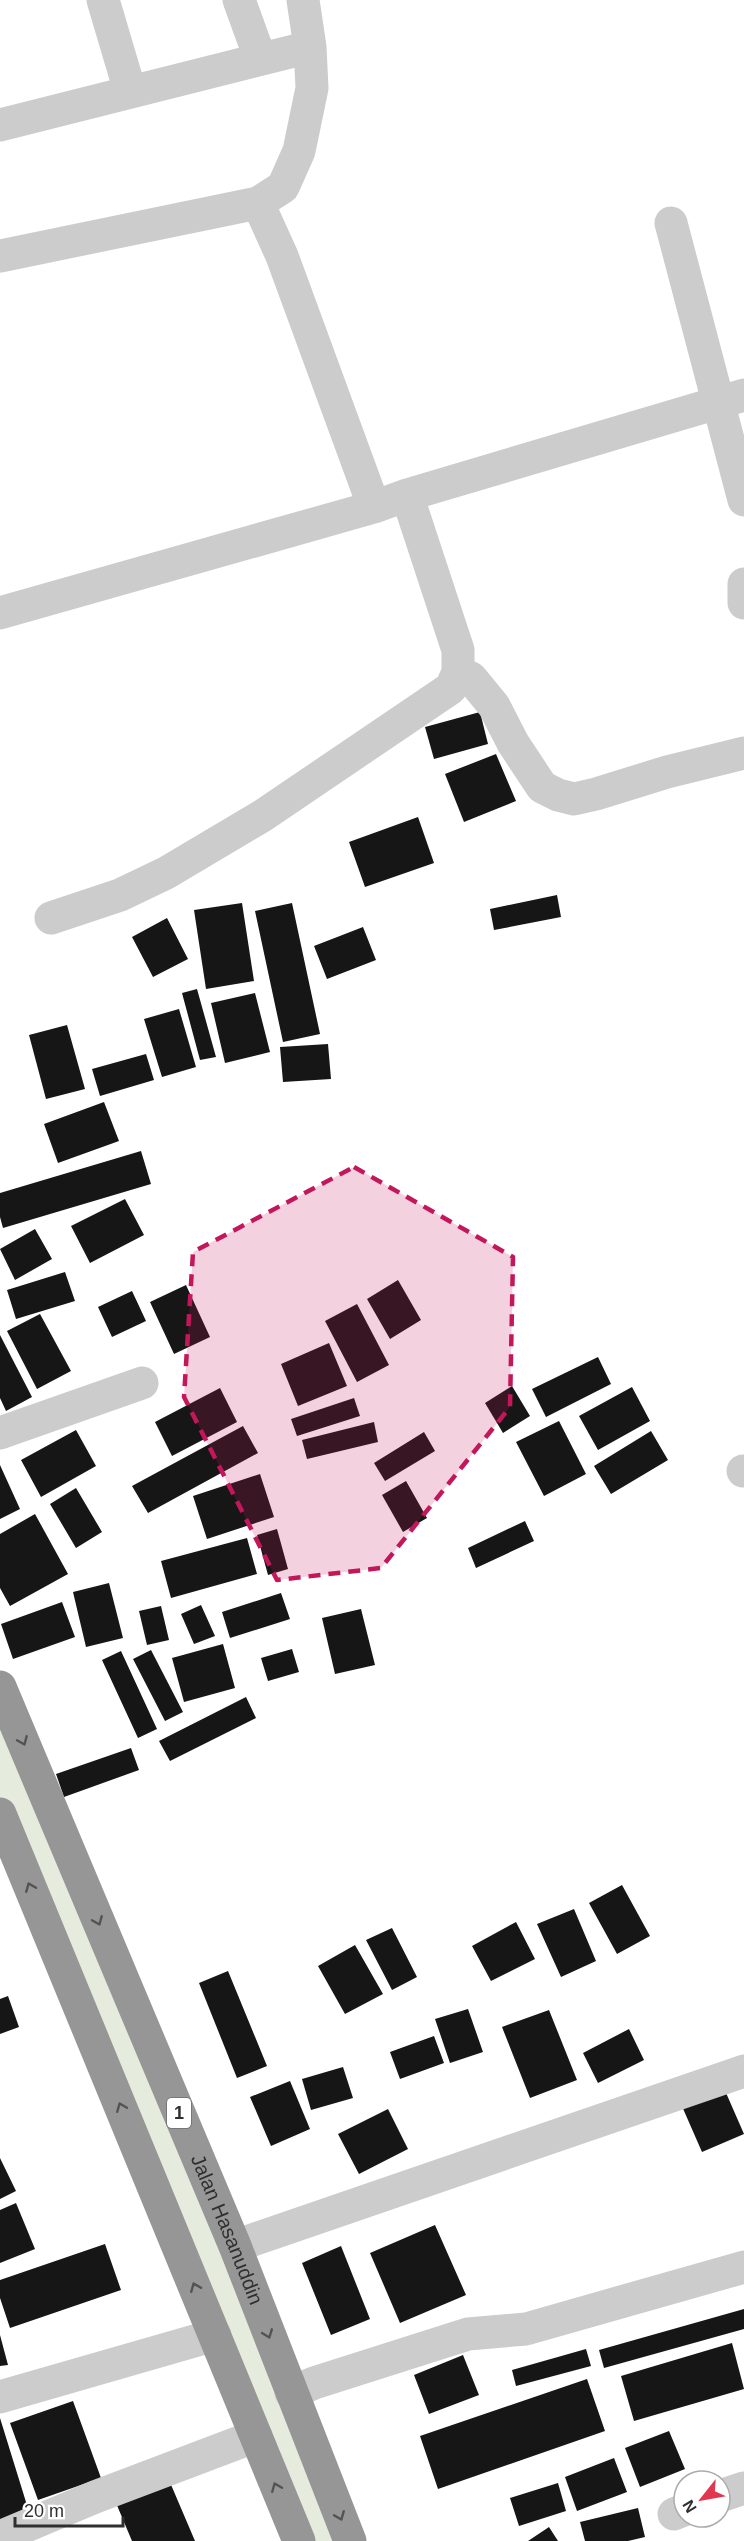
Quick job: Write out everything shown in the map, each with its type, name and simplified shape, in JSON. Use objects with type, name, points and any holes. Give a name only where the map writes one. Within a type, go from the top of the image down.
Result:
[{"type":"highway","name":"Jalan Hasanuddin","points":[[0,1687],[235,2246],[350,2541]]},
{"type":"highway","points":[[0,1814],[299,2541]]},
{"type":"street","points":[[103,0],[130,91]]},
{"type":"street","points":[[239,0],[260,58]]},
{"type":"street","points":[[0,256],[258,203],[283,187],[299,151],[312,88],[310,46],[303,0]]},
{"type":"street","points":[[0,125],[310,46]]},
{"type":"street","points":[[258,203],[282,256],[374,507]]},
{"type":"street","points":[[671,223],[732,398],[744,500]]},
{"type":"street","points":[[0,613],[374,507],[407,495],[732,398]]},
{"type":"street","points":[[51,918],[120,895],[166,873],[254,820],[451,688],[458,672],[458,650],[407,495]]},
{"type":"street","points":[[744,584],[744,603]]},
{"type":"street","points":[[458,672],[471,678],[494,706],[513,743],[542,787],[558,795],[574,799],[744,753]]},
{"type":"street","points":[[0,1433],[142,1383]]},
{"type":"street","points":[[235,2246],[744,2071]]},
{"type":"street","points":[[291,2393],[314,2383],[468,2334],[526,2329],[744,2267]]},
{"type":"street","points":[[0,2397],[215,2335]]},
{"type":"street","points":[[0,2536],[256,2436]]},
{"type":"highlighted area","points":[[354,1167],[513,1257],[510,1407],[381,1568],[277,1580],[184,1397],[193,1252]]},
{"type":"green space","points":[[0,1687],[350,2541],[299,2541],[0,1814]]},
{"type":"building","points":[[480,712],[488,744],[434,759],[425,727]]},
{"type":"building","points":[[496,754],[516,801],[464,822],[445,774]]},
{"type":"building","points":[[418,817],[434,863],[365,887],[349,842]]},
{"type":"building","points":[[557,895],[561,917],[494,930],[490,909]]},
{"type":"building","points":[[242,903],[254,981],[206,989],[194,910]]},
{"type":"building","points":[[292,903],[320,1034],[283,1042],[255,911]]},
{"type":"building","points":[[167,918],[188,959],[153,977],[132,937]]},
{"type":"building","points":[[363,927],[376,960],[327,979],[314,946]]},
{"type":"building","points":[[197,989],[216,1057],[200,1060],[182,993]]},
{"type":"building","points":[[255,993],[270,1052],[225,1063],[211,1003]]},
{"type":"building","points":[[179,1009],[196,1067],[162,1077],[144,1019]]},
{"type":"building","points":[[67,1025],[85,1089],[46,1099],[29,1035]]},
{"type":"building","points":[[328,1044],[331,1079],[283,1082],[280,1047]]},
{"type":"building","points":[[146,1054],[154,1080],[100,1096],[92,1069]]},
{"type":"building","points":[[104,1102],[119,1141],[58,1163],[44,1124]]},
{"type":"building","points":[[141,1151],[151,1184],[3,1228],[0,1217],[0,1193]]},
{"type":"building","points":[[125,1199],[144,1235],[90,1263],[71,1226]]},
{"type":"building","points":[[35,1229],[52,1259],[15,1280],[0,1249]]},
{"type":"building","points":[[65,1272],[75,1301],[16,1319],[7,1290]]},
{"type":"building","points":[[398,1280],[421,1320],[390,1339],[367,1299]]},
{"type":"building","points":[[186,1285],[210,1337],[174,1354],[150,1302]]},
{"type":"building","points":[[132,1291],[146,1321],[112,1337],[98,1307]]},
{"type":"building","points":[[357,1304],[389,1365],[357,1382],[325,1321]]},
{"type":"building","points":[[40,1314],[71,1371],[37,1389],[7,1331]]},
{"type":"building","points":[[0,1335],[32,1397],[6,1411],[0,1398]]},
{"type":"building","points":[[329,1343],[347,1386],[298,1406],[281,1364]]},
{"type":"building","points":[[598,1357],[611,1384],[546,1417],[532,1389]]},
{"type":"building","points":[[512,1386],[530,1416],[503,1433],[485,1403]]},
{"type":"building","points":[[632,1387],[650,1421],[598,1450],[579,1416]]},
{"type":"building","points":[[220,1388],[237,1422],[172,1456],[155,1422]]},
{"type":"building","points":[[354,1398],[360,1416],[297,1436],[291,1419]]},
{"type":"building","points":[[559,1421],[586,1474],[544,1496],[516,1442]]},
{"type":"building","points":[[374,1422],[378,1442],[307,1459],[302,1440]]},
{"type":"building","points":[[243,1426],[258,1453],[148,1513],[132,1486]]},
{"type":"building","points":[[76,1430],[96,1466],[41,1497],[21,1460]]},
{"type":"building","points":[[651,1431],[668,1460],[611,1494],[594,1466]]},
{"type":"building","points":[[424,1432],[435,1451],[385,1481],[374,1463]]},
{"type":"building","points":[[0,1465],[20,1509],[0,1519]]},
{"type":"building","points":[[260,1474],[274,1517],[207,1539],[193,1496]]},
{"type":"building","points":[[406,1481],[427,1518],[403,1532],[382,1495]]},
{"type":"building","points":[[76,1488],[102,1532],[76,1548],[50,1504]]},
{"type":"building","points":[[35,1514],[68,1574],[10,1606],[0,1588],[0,1534]]},
{"type":"building","points":[[525,1521],[534,1541],[476,1568],[468,1548]]},
{"type":"building","points":[[277,1529],[288,1569],[268,1575],[257,1535]]},
{"type":"building","points":[[247,1538],[257,1574],[171,1598],[161,1561]]},
{"type":"building","points":[[109,1583],[123,1638],[86,1647],[73,1592]]},
{"type":"building","points":[[281,1593],[290,1619],[230,1638],[222,1612]]},
{"type":"building","points":[[62,1602],[75,1637],[13,1659],[1,1624]]},
{"type":"building","points":[[201,1605],[215,1636],[194,1644],[181,1614]]},
{"type":"building","points":[[161,1606],[169,1640],[147,1645],[139,1611]]},
{"type":"building","points":[[361,1609],[375,1665],[335,1674],[322,1618]]},
{"type":"building","points":[[223,1644],[235,1688],[184,1702],[172,1658]]},
{"type":"building","points":[[292,1649],[299,1672],[268,1681],[261,1658]]},
{"type":"building","points":[[151,1650],[183,1712],[165,1721],[133,1659]]},
{"type":"building","points":[[121,1651],[157,1729],[138,1738],[102,1660]]},
{"type":"building","points":[[246,1697],[256,1718],[170,1761],[159,1741]]},
{"type":"building","points":[[131,1748],[139,1770],[64,1797],[56,1774]]},
{"type":"building","points":[[622,1885],[650,1936],[617,1954],[589,1903]]},
{"type":"building","points":[[574,1909],[596,1961],[561,1977],[537,1924]]},
{"type":"building","points":[[516,1922],[535,1959],[491,1981],[472,1946]]},
{"type":"building","points":[[392,1928],[417,1977],[392,1990],[366,1940]]},
{"type":"building","points":[[355,1945],[383,1994],[345,2014],[318,1966]]},
{"type":"building","points":[[228,1971],[267,2066],[237,2078],[199,1983]]},
{"type":"building","points":[[8,1996],[19,2027],[0,2034],[0,1999]]},
{"type":"building","points":[[468,2009],[483,2052],[450,2063],[435,2019]]},
{"type":"building","points":[[549,2010],[577,2080],[530,2098],[502,2027]]},
{"type":"building","points":[[629,2029],[644,2060],[598,2083],[583,2053]]},
{"type":"building","points":[[434,2036],[444,2063],[400,2079],[390,2052]]},
{"type":"building","points":[[343,2067],[353,2098],[311,2110],[302,2079]]},
{"type":"building","points":[[290,2081],[310,2129],[271,2146],[250,2097]]},
{"type":"building","points":[[723,2086],[744,2134],[702,2152],[681,2104]]},
{"type":"building","points":[[388,2109],[408,2149],[359,2174],[338,2134]]},
{"type":"building","points":[[0,2158],[16,2191],[0,2199]]},
{"type":"building","points":[[16,2203],[35,2249],[0,2263],[0,2210]]},
{"type":"building","points":[[435,2225],[466,2295],[400,2323],[370,2253]]},
{"type":"building","points":[[105,2244],[121,2290],[10,2328],[0,2298],[0,2280]]},
{"type":"building","points":[[341,2246],[370,2319],[331,2335],[302,2263]]},
{"type":"building","points":[[744,2309],[744,2329],[604,2368],[599,2350]]},
{"type":"building","points":[[0,2335],[8,2365],[0,2366]]},
{"type":"building","points":[[732,2343],[744,2389],[634,2421],[621,2376]]},
{"type":"building","points":[[586,2349],[591,2366],[516,2386],[512,2370]]},
{"type":"building","points":[[463,2355],[479,2395],[429,2414],[414,2375]]},
{"type":"building","points":[[587,2379],[605,2431],[438,2489],[420,2436]]},
{"type":"building","points":[[73,2401],[101,2478],[38,2500],[10,2423]]},
{"type":"building","points":[[0,2418],[30,2515],[0,2524]]},
{"type":"building","points":[[669,2431],[685,2469],[672,2469],[672,2474],[640,2487],[625,2448]]},
{"type":"building","points":[[614,2458],[627,2492],[577,2511],[565,2477]]},
{"type":"building","points":[[169,2480],[195,2541],[132,2541],[116,2503]]},
{"type":"building","points":[[558,2483],[566,2511],[519,2526],[510,2498]]},
{"type":"building","points":[[638,2508],[645,2537],[628,2541],[585,2541],[580,2522]]},
{"type":"building","points":[[549,2527],[558,2541],[528,2541]]}]
